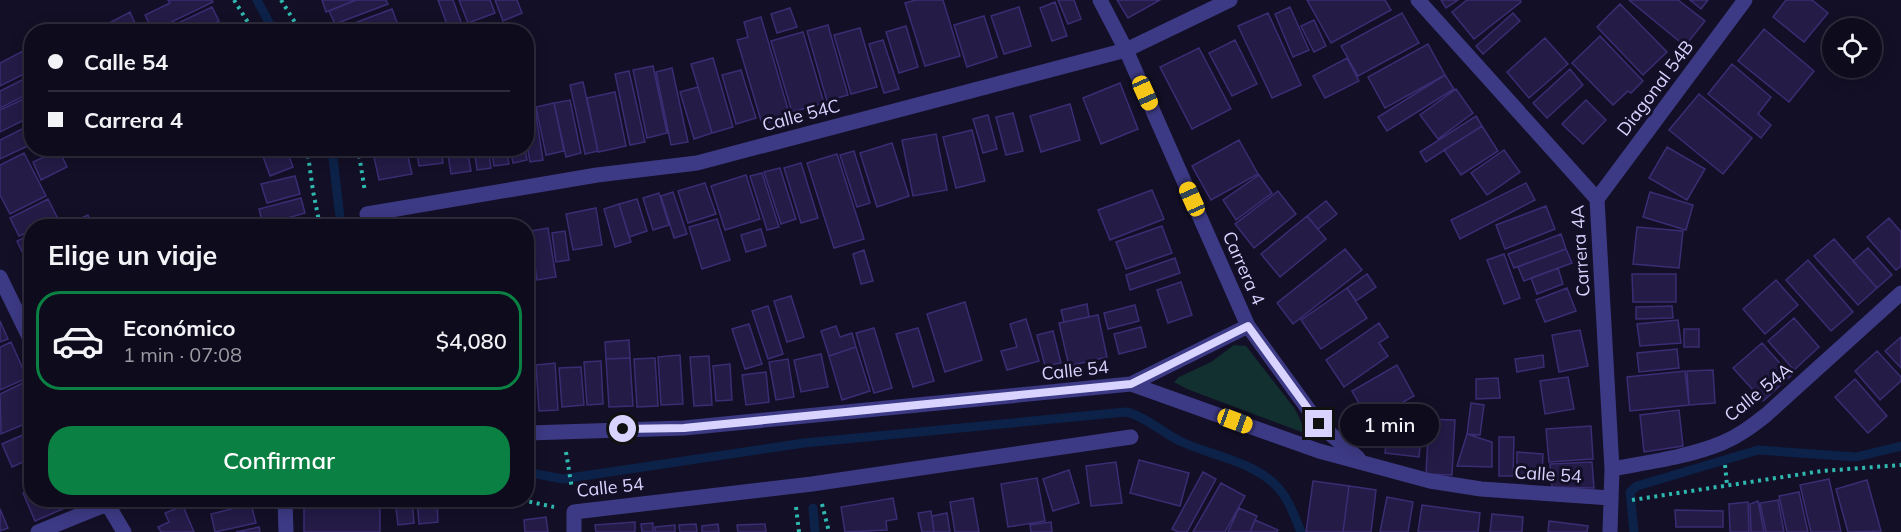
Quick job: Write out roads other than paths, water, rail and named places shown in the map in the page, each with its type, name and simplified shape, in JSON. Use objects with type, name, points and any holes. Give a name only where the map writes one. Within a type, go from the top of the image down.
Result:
[{"type":"street","name":"Carrera 4","points":[[1100,0],[1126,50],[1248,326],[1319,424],[1361,461]]},
{"type":"street","name":"Calle 54C","points":[[367,214],[597,175],[697,163],[1126,50],[1230,0]]},
{"type":"street","name":"Carrera 4A","points":[[1418,0],[1597,199],[1612,469],[1610,532]]},
{"type":"street","name":"Diagonal 54B","points":[[1597,199],[1745,0]]},
{"type":"street","points":[[0,277],[24,326]]},
{"type":"street","name":"Calle 54A","points":[[1612,469],[1683,455],[1722,443],[1746,431],[1901,293]]},
{"type":"street","points":[[1131,384],[1248,326]]},
{"type":"street","name":"Calle 54","points":[[534,433],[684,428],[1131,384],[1318,451],[1430,481],[1481,489],[1611,498]]},
{"type":"street","name":"Calle 54","points":[[574,532],[574,512],[812,484],[1131,437]]},
{"type":"street","points":[[38,532],[95,507]]},
{"type":"street","points":[[109,507],[124,532]]},
{"type":"street","points":[[285,507],[286,532]]},
{"type":"waterway","points":[[257,0],[270,24]]},
{"type":"waterway","points":[[332,156],[340,219]]},
{"type":"waterway","points":[[534,474],[563,479],[804,443],[1126,412],[1140,417],[1175,439],[1237,462],[1263,475],[1274,483],[1286,498],[1301,532]]},
{"type":"waterway","points":[[1634,532],[1630,492],[1637,486],[1758,450],[1856,457],[1901,446]]},
{"type":"waterway","points":[[813,508],[815,532]]}]
